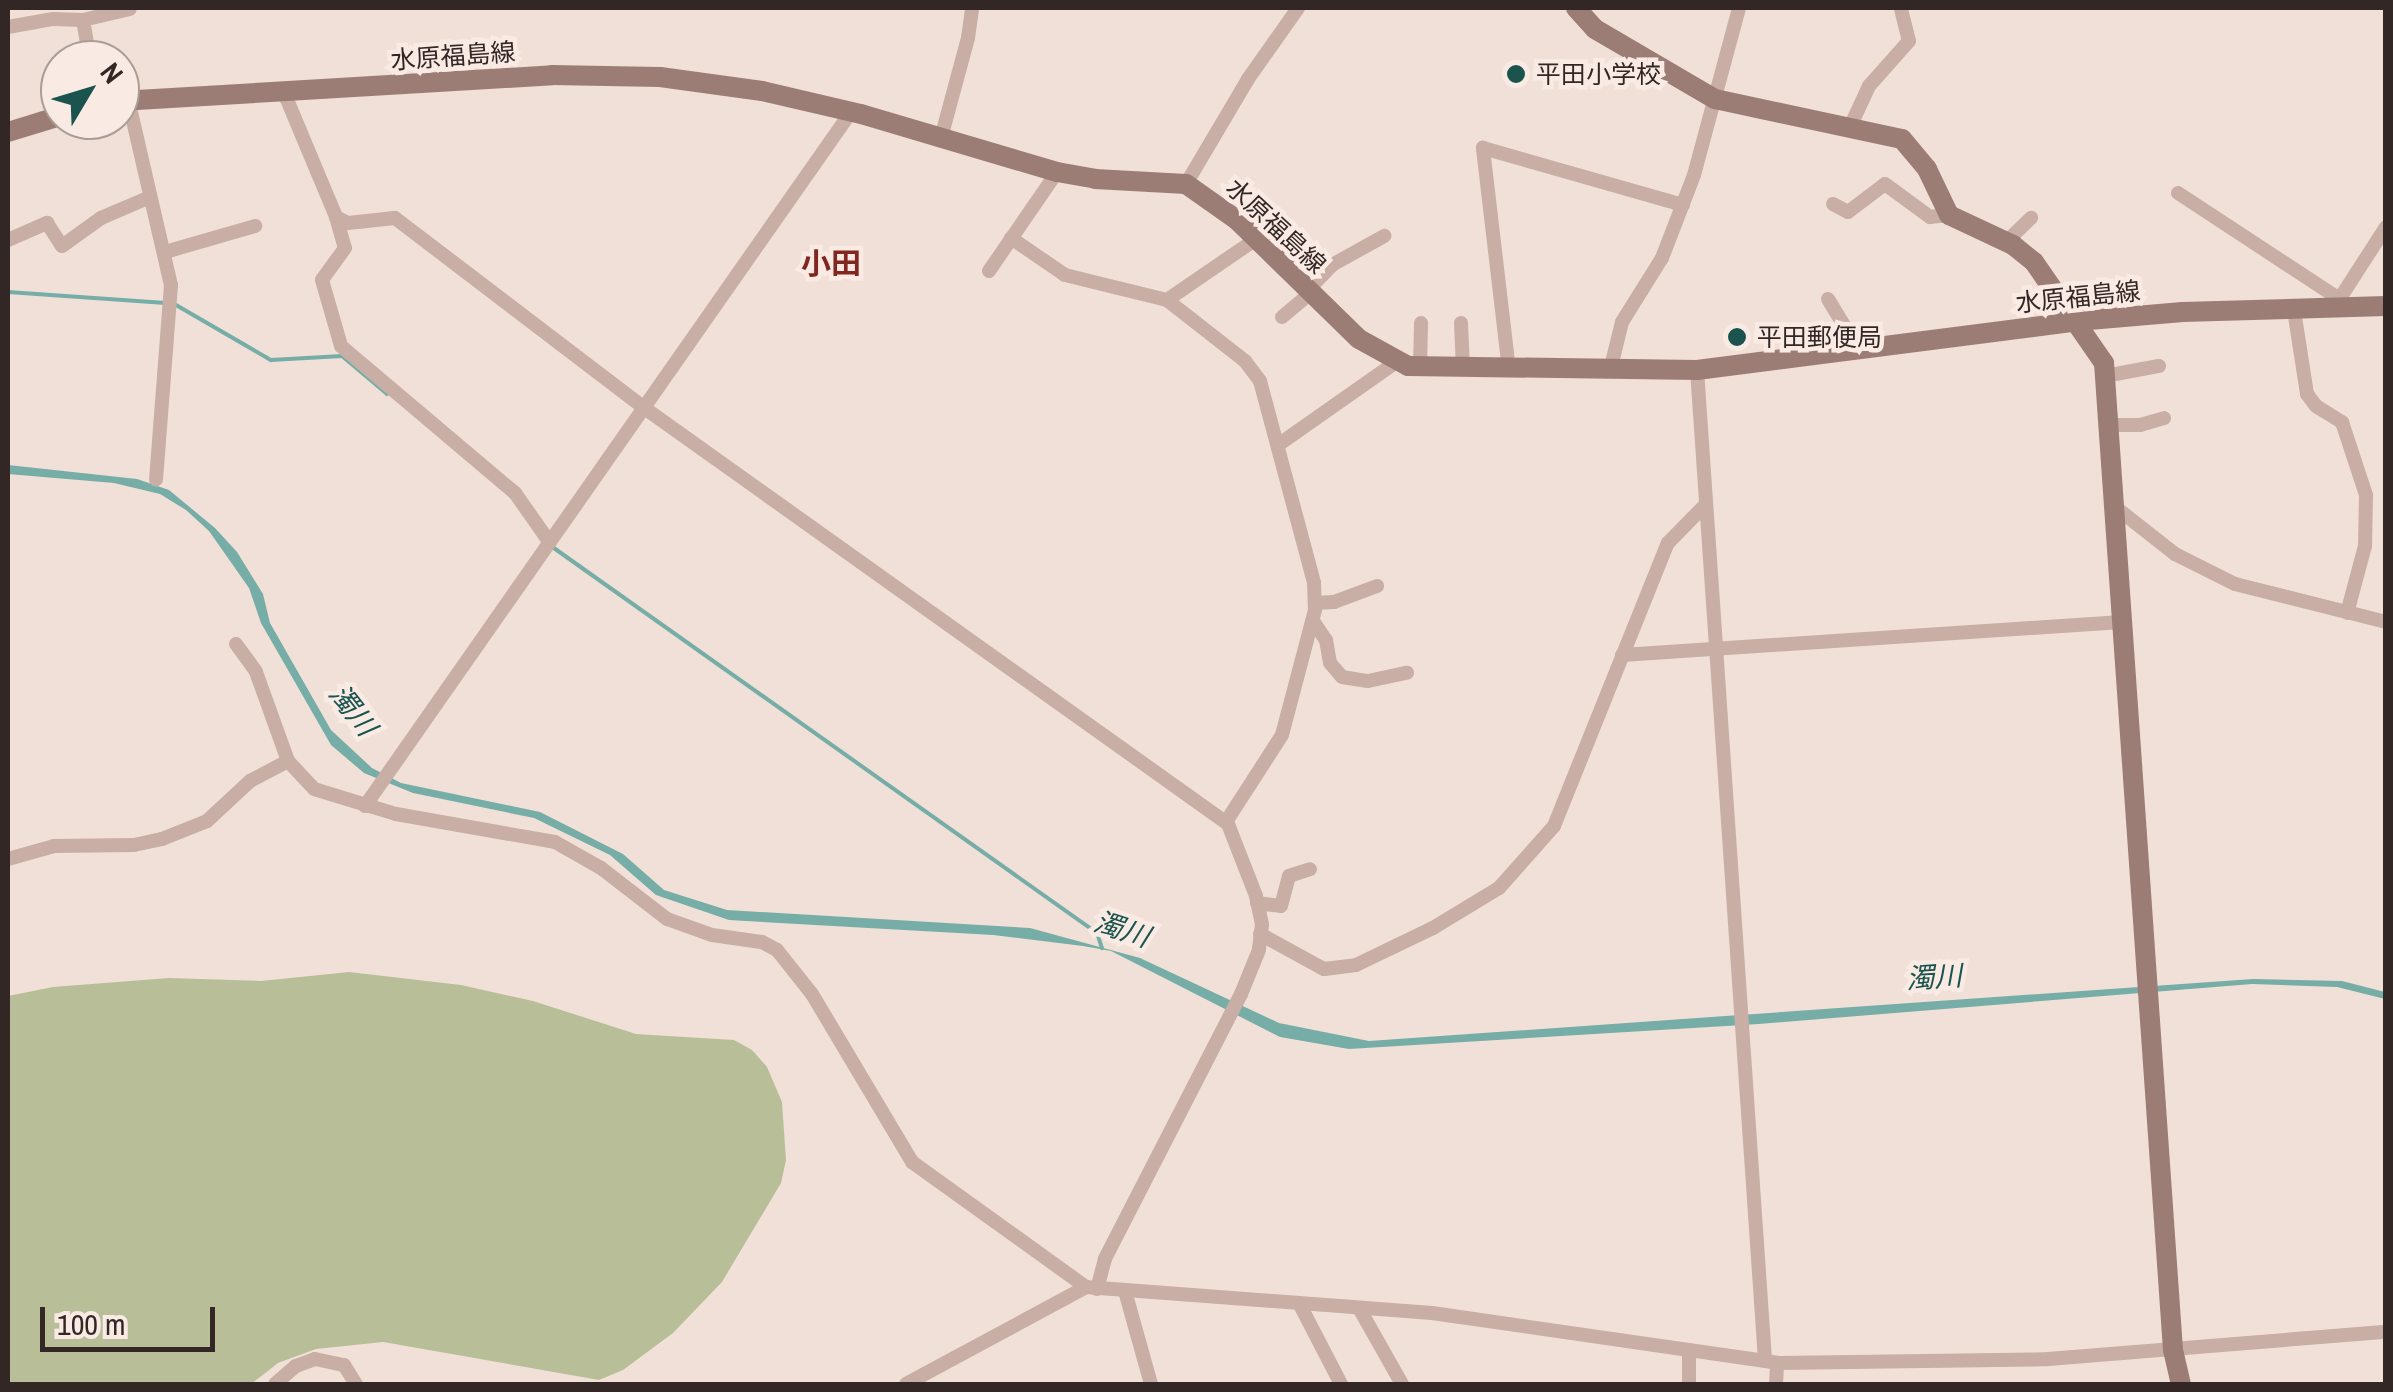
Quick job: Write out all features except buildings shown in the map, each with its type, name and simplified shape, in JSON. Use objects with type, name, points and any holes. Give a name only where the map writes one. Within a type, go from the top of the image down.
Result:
[{"type":"main road","points":[[1576,8],[1595,29],[1715,99],[1902,139],[1926,169],[1949,215],[2006,242],[2034,262],[2104,363],[2173,1350],[2180,1384]]},
{"type":"main road","name":"水原福島線","points":[[140,99],[552,74],[660,77],[762,92],[851,112],[1057,172],[1095,180],[1186,184],[1213,200],[1359,339],[1396,362],[1420,367],[1696,370],[2077,321],[2183,312],[2294,310],[2336,303],[2386,306]]},
{"type":"main road","points":[[8,132],[40,122]]},
{"type":"street","points":[[941,138],[972,8]]},
{"type":"street","points":[[1186,184],[1248,79],[1298,8]]},
{"type":"street","points":[[1610,371],[1622,322],[1662,258],[1683,205],[1738,8]]},
{"type":"street","points":[[1850,127],[1869,86],[1909,41],[1901,8]]},
{"type":"street","points":[[8,27],[52,19],[83,20],[130,9]]},
{"type":"street","points":[[83,20],[86,40]]},
{"type":"street","points":[[282,90],[345,248],[322,280],[341,346],[516,494],[548,540]]},
{"type":"street","points":[[365,806],[851,112]]},
{"type":"street","points":[[135,140],[171,284],[156,478]]},
{"type":"street","points":[[1509,370],[1482,148],[1683,205]]},
{"type":"street","points":[[988,271],[1057,172]]},
{"type":"street","points":[[1833,204],[1848,212],[1885,184],[1930,217],[1949,215]]},
{"type":"street","points":[[2178,193],[2336,303],[2386,227]]},
{"type":"street","points":[[8,240],[46,223],[62,246],[101,218],[150,197]]},
{"type":"street","points":[[336,218],[348,223],[394,218],[642,407],[1226,822],[1257,902],[1260,934],[1242,994],[1092,1288],[906,1384]]},
{"type":"street","points":[[2006,242],[2031,218]]},
{"type":"street","points":[[165,252],[255,226]]},
{"type":"street","points":[[1282,316],[1310,292],[1332,265],[1384,236]]},
{"type":"street","points":[[1011,238],[1065,275],[1166,300],[1253,369],[1278,445],[1314,583],[1315,603],[1282,735],[1226,822]]},
{"type":"street","points":[[1166,300],[1256,240]]},
{"type":"street","points":[[1828,299],[1859,350]]},
{"type":"street","points":[[2294,310],[2307,394],[2316,406],[2342,422],[2366,496],[2365,546],[2347,613]]},
{"type":"street","points":[[1420,367],[1421,322]]},
{"type":"street","points":[[1461,323],[1463,369]]},
{"type":"street","points":[[1278,445],[1396,362]]},
{"type":"street","points":[[2105,376],[2159,366]]},
{"type":"street","points":[[1696,370],[1740,1002],[1776,1384]]},
{"type":"street","points":[[2108,425],[2164,418]]},
{"type":"street","points":[[1260,934],[1306,961],[1333,969],[1388,951],[1482,901],[1554,826],[1672,537],[1706,504]]},
{"type":"street","points":[[2114,506],[2205,571],[2235,584],[2386,622]]},
{"type":"street","points":[[1315,603],[1334,602],[1377,586]]},
{"type":"street","points":[[1313,621],[1326,640],[1330,663],[1342,677],[1368,681],[1406,673]]},
{"type":"street","points":[[1622,655],[2122,622]]},
{"type":"street","points":[[236,644],[256,672],[288,761],[314,790],[365,806],[555,842],[601,868],[666,919],[712,935],[762,942],[777,950],[812,994],[912,1162],[1092,1288],[1432,1312],[1771,1362],[1967,1362],[2386,1332]]},
{"type":"street","points":[[8,859],[54,846],[134,846],[162,839],[207,822],[250,782],[288,761]]},
{"type":"street","points":[[1257,902],[1281,906],[1290,876],[1310,869]]},
{"type":"street","points":[[1125,1291],[1152,1384]]},
{"type":"street","points":[[1299,1304],[1340,1384]]},
{"type":"street","points":[[1359,1308],[1402,1384]]},
{"type":"street","points":[[1689,1350],[1689,1384]]},
{"type":"street","points":[[275,1384],[296,1366],[315,1359],[344,1365],[356,1384]]},
{"type":"green space","points":[[349,972],[461,985],[533,1001],[636,1034],[734,1040],[752,1050],[767,1067],[782,1102],[786,1160],[781,1183],[722,1282],[673,1333],[623,1370],[599,1380],[383,1342],[316,1349],[278,1363],[251,1384],[8,1384],[8,996],[53,987],[169,978],[261,981]]},
{"type":"water","name":"濁川","points":[[8,465],[137,479],[169,490],[215,528],[237,552],[263,594],[270,623],[331,730],[372,768],[401,783],[540,812],[623,854],[664,890],[727,910],[1030,928],[1140,958],[1279,1023],[1369,1041],[2253,979],[2342,981],[2385,992],[2385,999],[2337,987],[2252,984],[1759,1024],[1349,1049],[1280,1037],[1111,951],[993,935],[729,920],[656,895],[610,855],[534,818],[413,793],[364,773],[331,745],[261,623],[249,588],[209,531],[186,510],[160,494],[114,483],[8,474]]},
{"type":"waterway","points":[[8,292],[166,303]]},
{"type":"waterway","points":[[176,305],[271,360],[342,356],[387,394]]},
{"type":"waterway","points":[[551,546],[1097,933],[1102,948]]},
{"type":"place","name":"平田小学校","points":[[1516,74]]},
{"type":"place","name":"平田郵便局","points":[[1737,337]]},
{"type":"district","name":"小田","points":[[831,263]]}]
